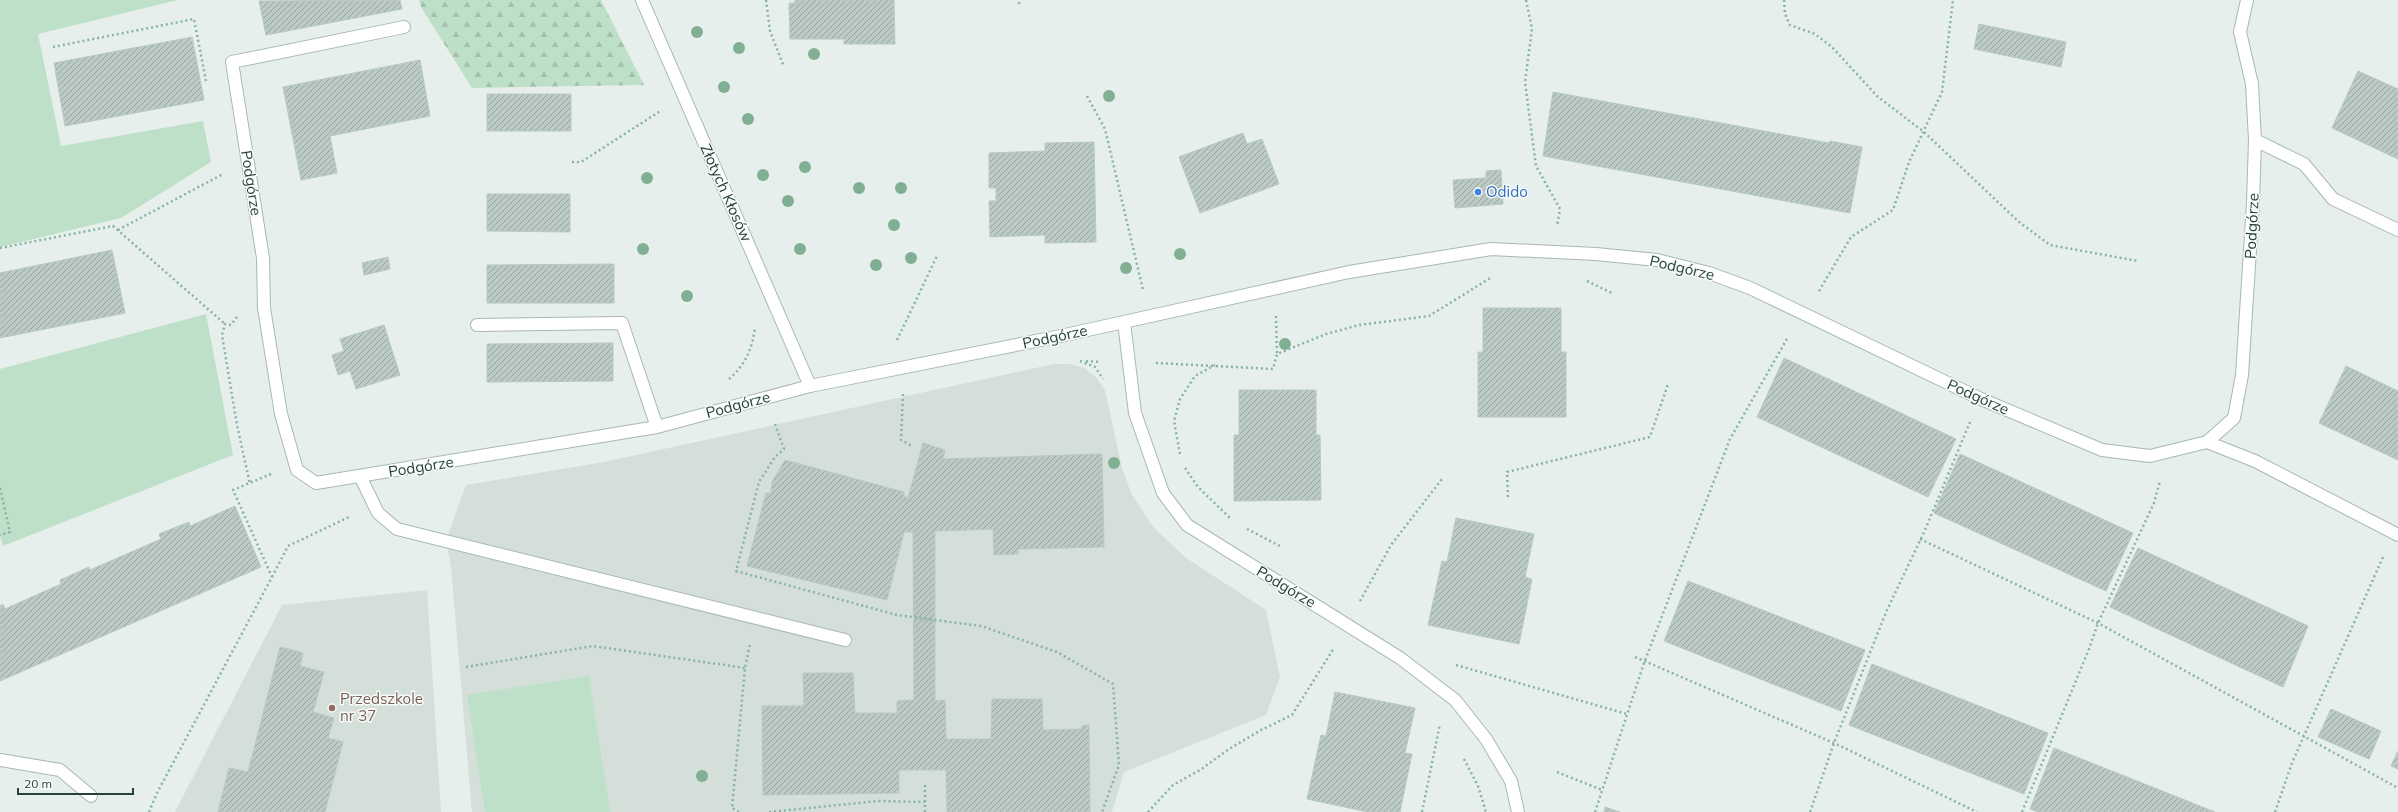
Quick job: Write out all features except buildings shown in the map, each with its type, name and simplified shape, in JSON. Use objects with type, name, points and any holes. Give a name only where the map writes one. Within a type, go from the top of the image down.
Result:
[{"type":"street","name":"Złotych Kłosów","points":[[642,0],[810,386]]},
{"type":"street","name":"Podgórze","points":[[404,27],[232,62],[263,258],[264,308],[281,414],[297,470],[316,483],[657,427],[810,386],[1124,322],[1349,272],[1491,249],[1596,254],[1657,260],[1709,273],[1750,288],[1981,399],[2102,450],[2150,456],[2207,442],[2234,418],[2242,375],[2253,211],[2255,140],[2252,84],[2240,32],[2246,0]]},
{"type":"street","points":[[2255,140],[2304,164],[2333,199],[2398,230]]},
{"type":"street","points":[[477,325],[622,322],[657,427]]},
{"type":"street","name":"Podgórze","points":[[1124,322],[1135,413],[1164,493],[1187,525],[1400,658],[1455,700],[1486,739],[1511,781],[1518,812]]},
{"type":"street","points":[[2207,442],[2255,460],[2398,535]]},
{"type":"street","points":[[360,476],[378,513],[397,529],[845,640]]},
{"type":"street","points":[[0,760],[60,770],[92,796]]},
{"type":"path","points":[[766,0],[770,31],[784,67]]},
{"type":"path","points":[[1526,0],[1532,29],[1526,82],[1536,166],[1560,209]]},
{"type":"path","points":[[1784,0],[1785,14],[1790,25],[1815,34],[1832,47],[1877,96],[1924,132],[2018,221],[2050,245],[2138,261]]},
{"type":"path","points":[[1804,314],[1851,237],[1893,210],[1909,162],[1942,92],[1953,0]]},
{"type":"path","points":[[53,47],[194,19],[207,86]]},
{"type":"path","points":[[1088,96],[1105,129],[1143,291]]},
{"type":"path","points":[[572,162],[580,162],[662,110],[666,117]]},
{"type":"path","points":[[222,166],[224,181]]},
{"type":"path","points":[[118,230],[223,174]]},
{"type":"path","points":[[0,248],[113,226],[225,324],[231,325],[238,313]]},
{"type":"path","points":[[912,311],[937,256]]},
{"type":"path","points":[[1277,354],[1326,334],[1360,325],[1429,316],[1473,288]]},
{"type":"path","points":[[1129,363],[1215,365],[1273,369],[1277,354],[1274,289]]},
{"type":"path","points":[[225,324],[222,334],[237,425],[250,484]]},
{"type":"path","points":[[728,380],[745,361],[753,344],[755,325]]},
{"type":"path","points":[[1595,812],[1644,663],[1730,439],[1785,341]]},
{"type":"path","points":[[1074,359],[1085,361],[1094,367],[1105,384]]},
{"type":"path","points":[[1180,455],[1174,421],[1180,399],[1195,376],[1215,365]]},
{"type":"path","points":[[1508,497],[1507,472],[1650,437],[1668,384]]},
{"type":"path","points":[[896,392],[904,390],[901,440],[912,446]]},
{"type":"path","points":[[767,423],[775,421],[784,449],[775,457],[759,482],[736,571],[897,615],[981,626],[1057,652],[1113,684],[1119,766],[1102,812]]},
{"type":"path","points":[[1810,812],[1834,743],[1888,610],[1920,540],[1969,424]]},
{"type":"path","points":[[1182,462],[1184,468],[1198,487],[1236,523]]},
{"type":"path","points":[[272,577],[233,490],[296,463]]},
{"type":"path","points":[[1358,604],[1391,545],[1442,479]]},
{"type":"path","points":[[0,488],[10,532],[0,535]]},
{"type":"path","points":[[2022,812],[2089,649],[2098,623],[2154,503]]},
{"type":"path","points":[[149,812],[157,793],[288,546],[374,505]]},
{"type":"path","points":[[1242,526],[1280,546]]},
{"type":"path","points":[[1920,540],[2098,623],[2398,788]]},
{"type":"path","points":[[2275,812],[2304,736],[2372,582]]},
{"type":"path","points":[[1148,812],[1173,785],[1200,770],[1229,748],[1255,733],[1292,716],[1336,644]]},
{"type":"path","points":[[466,667],[593,646],[745,668]]},
{"type":"path","points":[[739,812],[732,808],[745,668],[749,646]]},
{"type":"path","points":[[1635,657],[1644,663],[1834,743],[1977,812]]},
{"type":"path","points":[[1449,662],[1462,668],[1627,714]]},
{"type":"path","points":[[1436,718],[1445,729]]},
{"type":"path","points":[[1422,812],[1441,723]]},
{"type":"path","points":[[1461,752],[1478,786],[1486,812]]},
{"type":"path","points":[[1557,772],[1602,790]]},
{"type":"path","points":[[925,784],[925,812]]},
{"type":"path","points":[[769,812],[878,801],[925,802]]},
{"type":"shaded area","points":[[1054,364],[1070,364],[1084,368],[1096,377],[1105,390],[1122,468],[1131,493],[1153,527],[1186,558],[1266,610],[1280,677],[1266,715],[1124,772],[1112,812],[472,812],[451,567],[446,540],[466,485],[604,462]]},
{"type":"shaded area","name":"Przedszkole nr 37","points":[[427,590],[441,812],[175,812],[282,605]]},
{"type":"green space","points":[[0,0],[178,0],[38,34],[61,146],[203,121],[211,162],[121,218],[0,247]]},
{"type":"green space","points":[[419,0],[601,0],[644,85],[472,88],[421,7]]},
{"type":"green space","points":[[206,314],[233,455],[3,546],[0,536],[0,369]]},
{"type":"green space","points":[[589,676],[610,812],[485,812],[467,695]]},
{"type":"place","name":"Odido","points":[[1478,192]]},
{"type":"place","name":"Przedszkole nr 37","points":[[332,708]]}]
